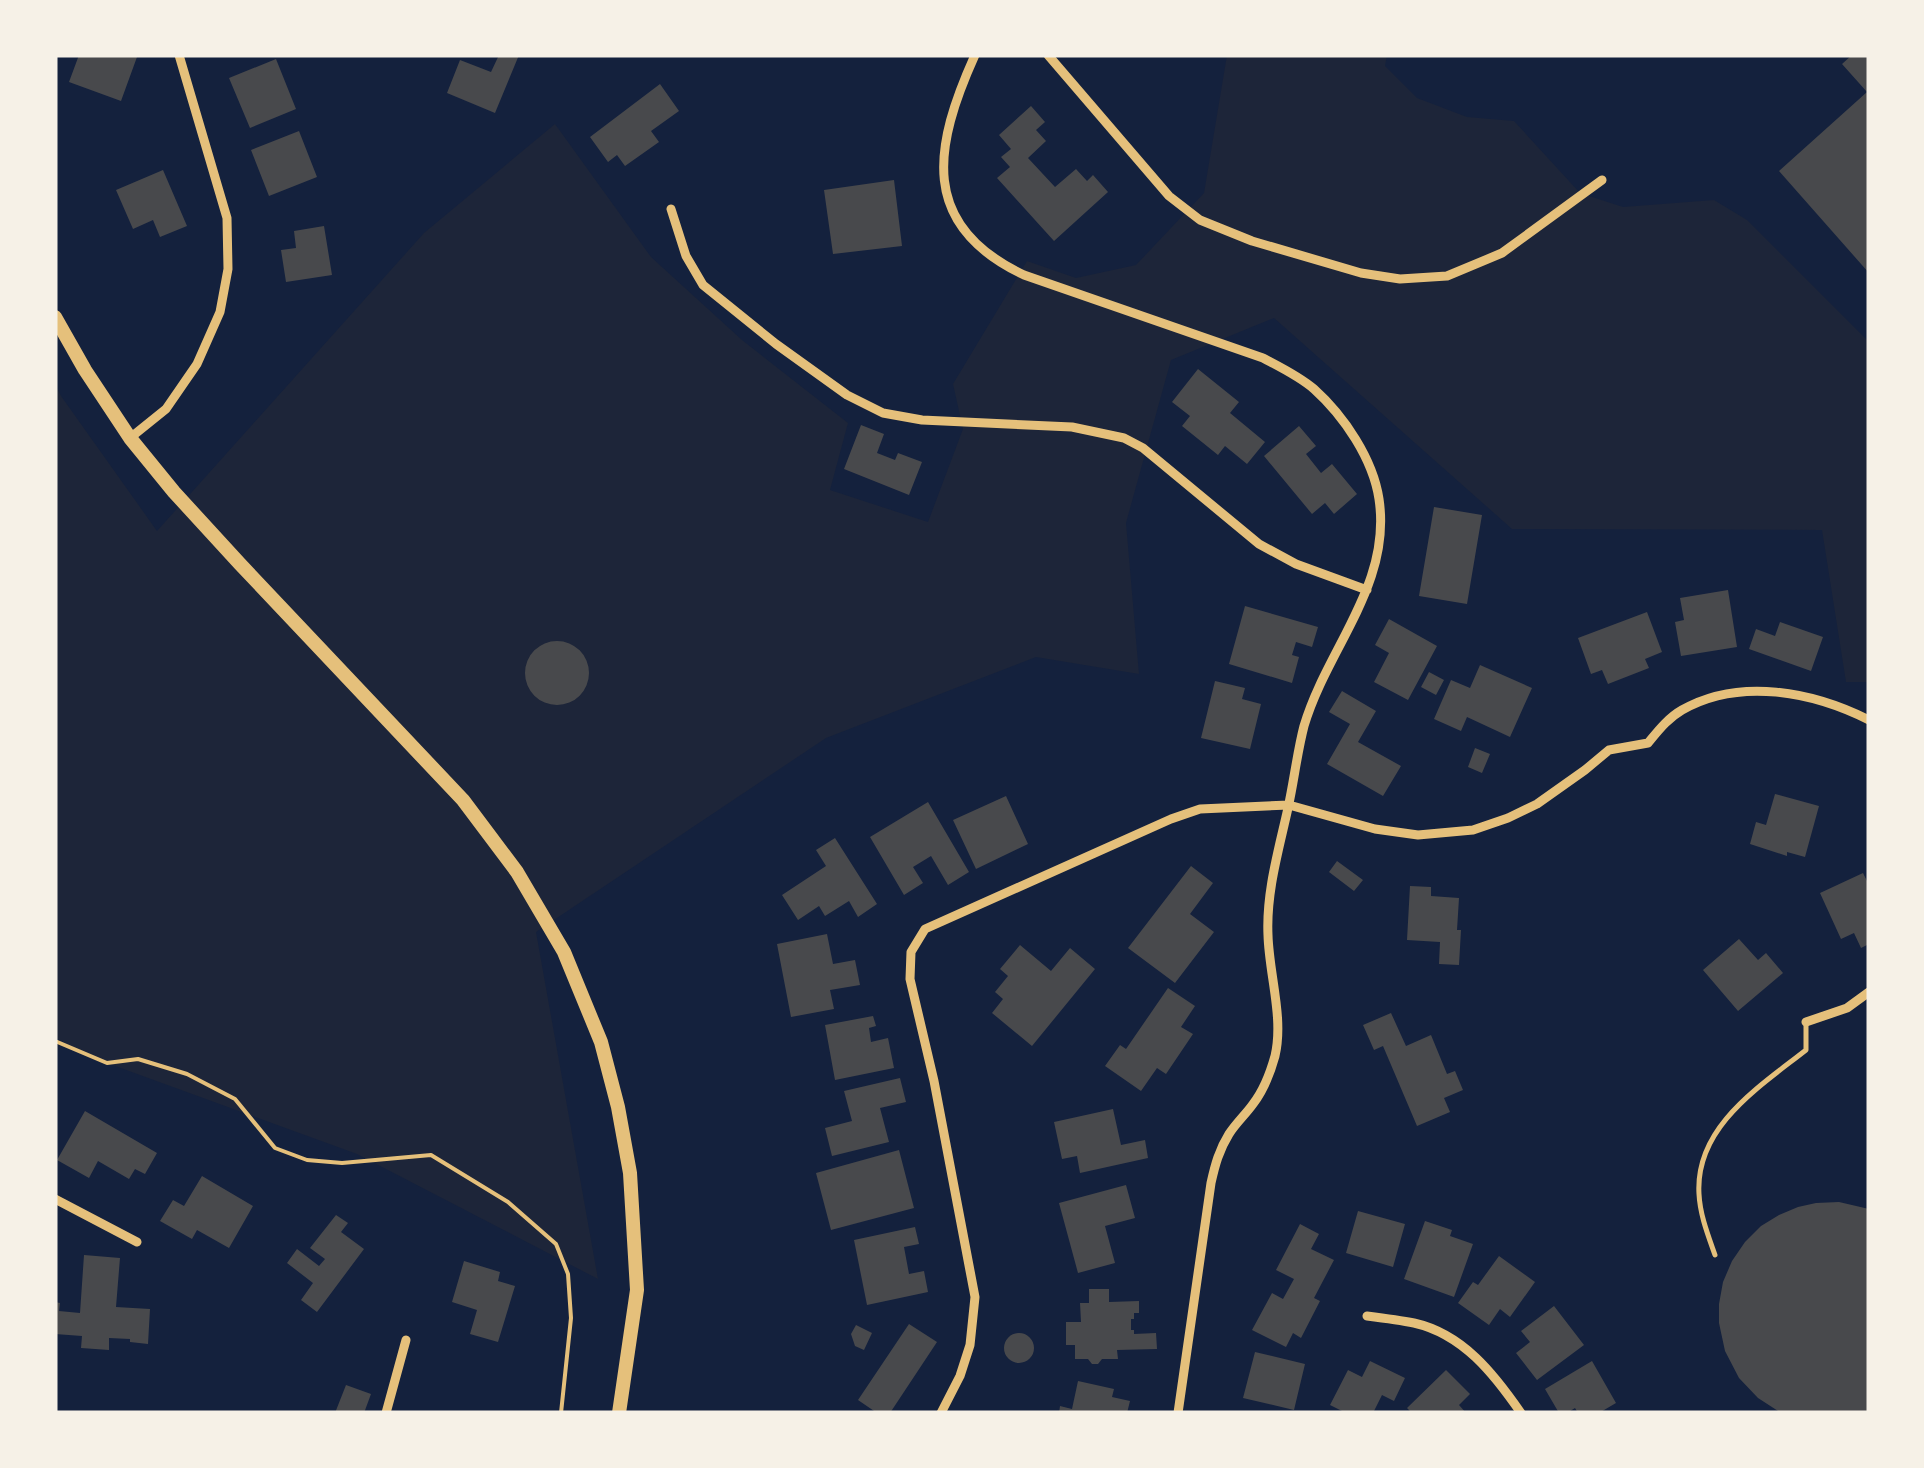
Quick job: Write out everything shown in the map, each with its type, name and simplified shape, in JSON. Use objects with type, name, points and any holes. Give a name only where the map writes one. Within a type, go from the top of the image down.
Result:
[{"type":"main road","points":[[55,317],[130,438],[240,564],[462,800],[517,872],[564,952],[600,1042],[618,1107],[630,1173],[637,1290],[619,1413]]},
{"type":"street","points":[[130,438],[166,408],[197,364],[220,312],[228,269],[227,218],[179,55]]},
{"type":"street","points":[[975,55],[947,128],[942,162],[946,192],[955,217],[970,239],[987,255],[1024,275],[1262,358],[1291,373],[1330,405],[1353,437],[1375,480],[1380,500],[1376,564],[1354,620],[1315,694],[1304,729],[1273,871],[1268,932],[1276,1052],[1267,1082],[1217,1156],[1178,1413]]},
{"type":"street","points":[[1048,55],[1169,196],[1200,220],[1270,247],[1361,273],[1400,279],[1446,276],[1502,253],[1602,180]]},
{"type":"street","points":[[672,209],[686,256],[703,285],[847,396],[882,412],[922,420],[1072,427],[1124,438],[1152,454],[1259,544],[1296,564],[1367,590]]},
{"type":"street","points":[[942,1413],[970,1345],[975,1297],[934,1081],[910,979],[910,952],[925,929],[1170,819],[1200,810],[1289,805],[1375,829],[1418,835],[1473,830],[1537,804],[1609,750],[1648,743],[1681,710],[1713,698],[1745,692],[1797,694],[1869,720]]},
{"type":"street","points":[[1806,1022],[1847,1008],[1869,992]]},
{"type":"street","points":[[55,1199],[137,1242]]},
{"type":"street","points":[[1367,1316],[1417,1324],[1446,1335],[1496,1377],[1521,1413]]},
{"type":"street","points":[[386,1413],[406,1340]]},
{"type":"lane","points":[[1714,1255],[1698,1192],[1700,1166],[1712,1136],[1730,1114],[1806,1050],[1806,1022]]},
{"type":"path","points":[[55,1041],[108,1064],[138,1059],[187,1074],[236,1099],[275,1148],[307,1160],[342,1163],[431,1155],[508,1202],[556,1244],[568,1274],[572,1318],[561,1413]]},
{"type":"shaded area","points":[[1227,55],[1387,55],[1385,66],[1417,98],[1467,117],[1514,121],[1580,193],[1623,207],[1714,200],[1747,220],[1869,342],[1869,682],[1846,682],[1822,530],[1512,529],[1274,318],[1171,360],[1126,523],[1139,674],[1036,657],[826,738],[536,932],[598,1279],[357,1154],[107,1063],[55,1038],[55,384],[157,531],[424,233],[555,124],[651,257],[742,340],[848,423],[830,490],[928,522],[963,429],[953,384],[1027,261],[1076,278],[1136,265],[1204,193]]},
{"type":"building","points":[[79,55],[137,57],[121,101],[69,82]]},
{"type":"building","points":[[499,55],[519,55],[495,113],[447,93],[460,60],[491,72]]},
{"type":"building","points":[[1852,55],[1869,55],[1869,273],[1779,171],[1867,92],[1842,64]]},
{"type":"building","points":[[276,59],[296,109],[250,128],[229,78]]},
{"type":"building","points":[[660,84],[679,111],[651,131],[659,142],[625,166],[617,155],[608,162],[590,137]]},
{"type":"building","points":[[1031,106],[1045,122],[1036,130],[1046,141],[1028,158],[1055,187],[1076,169],[1087,181],[1093,175],[1108,192],[1054,241],[997,178],[1010,167],[1001,157],[1011,149],[999,135]]},
{"type":"building","points":[[299,131],[317,177],[269,196],[251,150]]},
{"type":"building","points":[[163,170],[187,226],[160,237],[153,220],[133,229],[116,190]]},
{"type":"building","points":[[894,180],[902,246],[833,254],[824,190]]},
{"type":"building","points":[[324,226],[332,275],[286,282],[281,250],[296,248],[294,231]]},
{"type":"building","points":[[1198,369],[1239,402],[1230,413],[1265,442],[1247,464],[1225,446],[1218,455],[1182,426],[1190,416],[1172,402]]},
{"type":"building","points":[[861,425],[884,434],[877,453],[895,460],[898,453],[922,462],[909,495],[844,469]]},
{"type":"building","points":[[1299,426],[1316,446],[1306,454],[1321,473],[1332,464],[1357,494],[1334,514],[1325,503],[1312,514],[1264,456]]},
{"type":"building","points":[[1434,507],[1482,515],[1467,604],[1419,596]]},
{"type":"building","points":[[1728,590],[1737,647],[1681,656],[1675,622],[1684,620],[1680,598]]},
{"type":"building","points":[[1245,606],[1318,627],[1312,647],[1296,642],[1292,655],[1299,657],[1292,683],[1229,664]]},
{"type":"building","points":[[1647,612],[1662,652],[1645,659],[1649,668],[1608,684],[1602,670],[1591,674],[1578,638]]},
{"type":"building","points":[[1389,619],[1437,646],[1408,700],[1374,682],[1389,653],[1375,645]]},
{"type":"building","points":[[1780,622],[1823,637],[1811,671],[1749,649],[1756,629],[1775,636]]},
{"type":"building","points":[[557,641],[580,650],[589,673],[580,696],[557,705],[534,696],[525,673],[534,650]]},
{"type":"building","points":[[1480,665],[1532,688],[1510,737],[1467,717],[1461,731],[1434,719],[1451,680],[1470,688]]},
{"type":"building","points":[[1429,672],[1444,680],[1436,695],[1421,687]]},
{"type":"building","points":[[1215,681],[1245,688],[1242,699],[1261,704],[1250,749],[1201,738]]},
{"type":"building","points":[[1342,691],[1376,711],[1358,742],[1401,766],[1383,796],[1327,764],[1350,724],[1329,712]]},
{"type":"building","points":[[1475,748],[1490,754],[1482,773],[1468,767]]},
{"type":"building","points":[[1775,794],[1819,806],[1805,857],[1787,852],[1787,856],[1750,844],[1756,822],[1766,825]]},
{"type":"building","points":[[1006,796],[1028,844],[976,869],[953,820]]},
{"type":"building","points":[[928,802],[969,872],[948,885],[931,856],[913,867],[923,883],[904,895],[870,837]]},
{"type":"building","points":[[835,838],[877,904],[858,917],[849,901],[825,916],[819,906],[798,920],[782,895],[826,866],[816,850]]},
{"type":"building","points":[[1337,861],[1363,880],[1354,891],[1329,872]]},
{"type":"building","points":[[1191,866],[1213,883],[1190,914],[1214,932],[1175,983],[1128,948]]},
{"type":"building","points":[[1863,873],[1869,885],[1869,944],[1861,948],[1854,933],[1841,939],[1820,893]]},
{"type":"building","points":[[1410,886],[1431,887],[1431,896],[1459,898],[1459,965],[1439,964],[1440,942],[1407,940]]},
{"type":"building","points":[[827,934],[833,964],[855,960],[860,985],[830,990],[834,1009],[791,1017],[777,944]]},
{"type":"building","points":[[1739,939],[1758,960],[1766,953],[1783,973],[1738,1011],[1703,970]]},
{"type":"building","points":[[1020,945],[1051,971],[1070,948],[1095,969],[1032,1046],[992,1013],[1003,999],[995,992],[1008,976],[1000,969]]},
{"type":"building","points":[[1168,988],[1195,1006],[1181,1027],[1193,1034],[1166,1074],[1157,1068],[1141,1091],[1105,1066],[1120,1045],[1126,1049]]},
{"type":"building","points":[[1391,1013],[1406,1046],[1431,1035],[1447,1074],[1455,1071],[1463,1090],[1444,1098],[1450,1112],[1417,1126],[1383,1046],[1374,1050],[1363,1025]]},
{"type":"building","points":[[873,1016],[876,1026],[869,1028],[871,1042],[888,1038],[894,1068],[835,1080],[825,1025]]},
{"type":"building","points":[[900,1078],[906,1102],[880,1108],[889,1142],[832,1156],[825,1128],[852,1121],[844,1091]]},
{"type":"building","points":[[1113,1109],[1121,1145],[1145,1140],[1148,1158],[1080,1173],[1077,1156],[1062,1159],[1054,1122]]},
{"type":"building","points":[[85,1111],[157,1153],[145,1174],[135,1169],[129,1179],[98,1161],[89,1178],[57,1160]]},
{"type":"building","points":[[899,1150],[914,1208],[831,1230],[816,1173]]},
{"type":"building","points":[[202,1176],[253,1206],[229,1248],[197,1230],[192,1239],[160,1221],[173,1200],[184,1206]]},
{"type":"building","points":[[1126,1185],[1135,1218],[1105,1226],[1115,1263],[1078,1273],[1059,1203]]},
{"type":"building","points":[[1839,1202],[1869,1209],[1869,1413],[1781,1413],[1758,1398],[1739,1378],[1725,1351],[1719,1323],[1723,1282],[1732,1261],[1761,1226],[1798,1207]]},
{"type":"building","points":[[1358,1211],[1405,1224],[1393,1267],[1346,1253]]},
{"type":"building","points":[[336,1215],[348,1223],[341,1232],[364,1249],[317,1312],[301,1300],[313,1283],[287,1263],[297,1249],[319,1266],[325,1259],[310,1248]]},
{"type":"building","points":[[1425,1221],[1452,1230],[1450,1236],[1473,1244],[1454,1297],[1404,1279]]},
{"type":"building","points":[[1300,1224],[1319,1234],[1311,1249],[1334,1260],[1314,1298],[1320,1301],[1301,1338],[1293,1333],[1286,1347],[1252,1330],[1272,1293],[1283,1299],[1294,1279],[1276,1270]]},
{"type":"building","points":[[915,1227],[919,1244],[904,1247],[909,1274],[924,1271],[928,1292],[867,1305],[854,1240]]},
{"type":"building","points":[[84,1255],[120,1258],[116,1307],[150,1309],[148,1344],[109,1338],[109,1350],[81,1348],[82,1336],[55,1334],[55,1302],[60,1303],[59,1311],[80,1313]]},
{"type":"building","points":[[1499,1256],[1535,1282],[1510,1317],[1500,1309],[1489,1325],[1458,1303],[1473,1282],[1478,1285]]},
{"type":"building","points":[[464,1261],[500,1272],[498,1281],[515,1286],[498,1342],[470,1334],[477,1310],[452,1302]]},
{"type":"building","points":[[1089,1289],[1109,1289],[1109,1302],[1139,1301],[1139,1313],[1131,1319],[1131,1330],[1134,1334],[1156,1333],[1157,1349],[1117,1350],[1118,1359],[1102,1359],[1098,1364],[1075,1359],[1075,1345],[1066,1345],[1066,1322],[1081,1322],[1080,1303],[1089,1303]]},
{"type":"building","points":[[1554,1306],[1584,1345],[1537,1380],[1516,1353],[1530,1342],[1521,1331]]},
{"type":"building","points":[[909,1324],[937,1342],[890,1413],[877,1413],[858,1400]]},
{"type":"building","points":[[856,1325],[872,1333],[864,1350],[855,1346],[851,1334]]},
{"type":"building","points":[[1019,1333],[1033,1342],[1034,1348],[1025,1362],[1019,1363],[1005,1354],[1004,1348],[1013,1334]]},
{"type":"building","points":[[1255,1352],[1305,1364],[1294,1410],[1243,1398]]},
{"type":"building","points":[[1370,1361],[1405,1378],[1394,1401],[1382,1395],[1373,1413],[1346,1413],[1330,1405],[1348,1370],[1362,1377]]},
{"type":"building","points":[[1592,1361],[1616,1403],[1599,1413],[1578,1413],[1575,1408],[1559,1413],[1545,1389]]},
{"type":"building","points":[[1446,1370],[1470,1394],[1459,1405],[1466,1413],[1412,1413],[1407,1408]]},
{"type":"building","points":[[1078,1381],[1114,1389],[1112,1397],[1130,1401],[1127,1413],[1059,1413],[1060,1406],[1072,1409]]},
{"type":"building","points":[[346,1385],[371,1394],[364,1413],[335,1413]]}]
